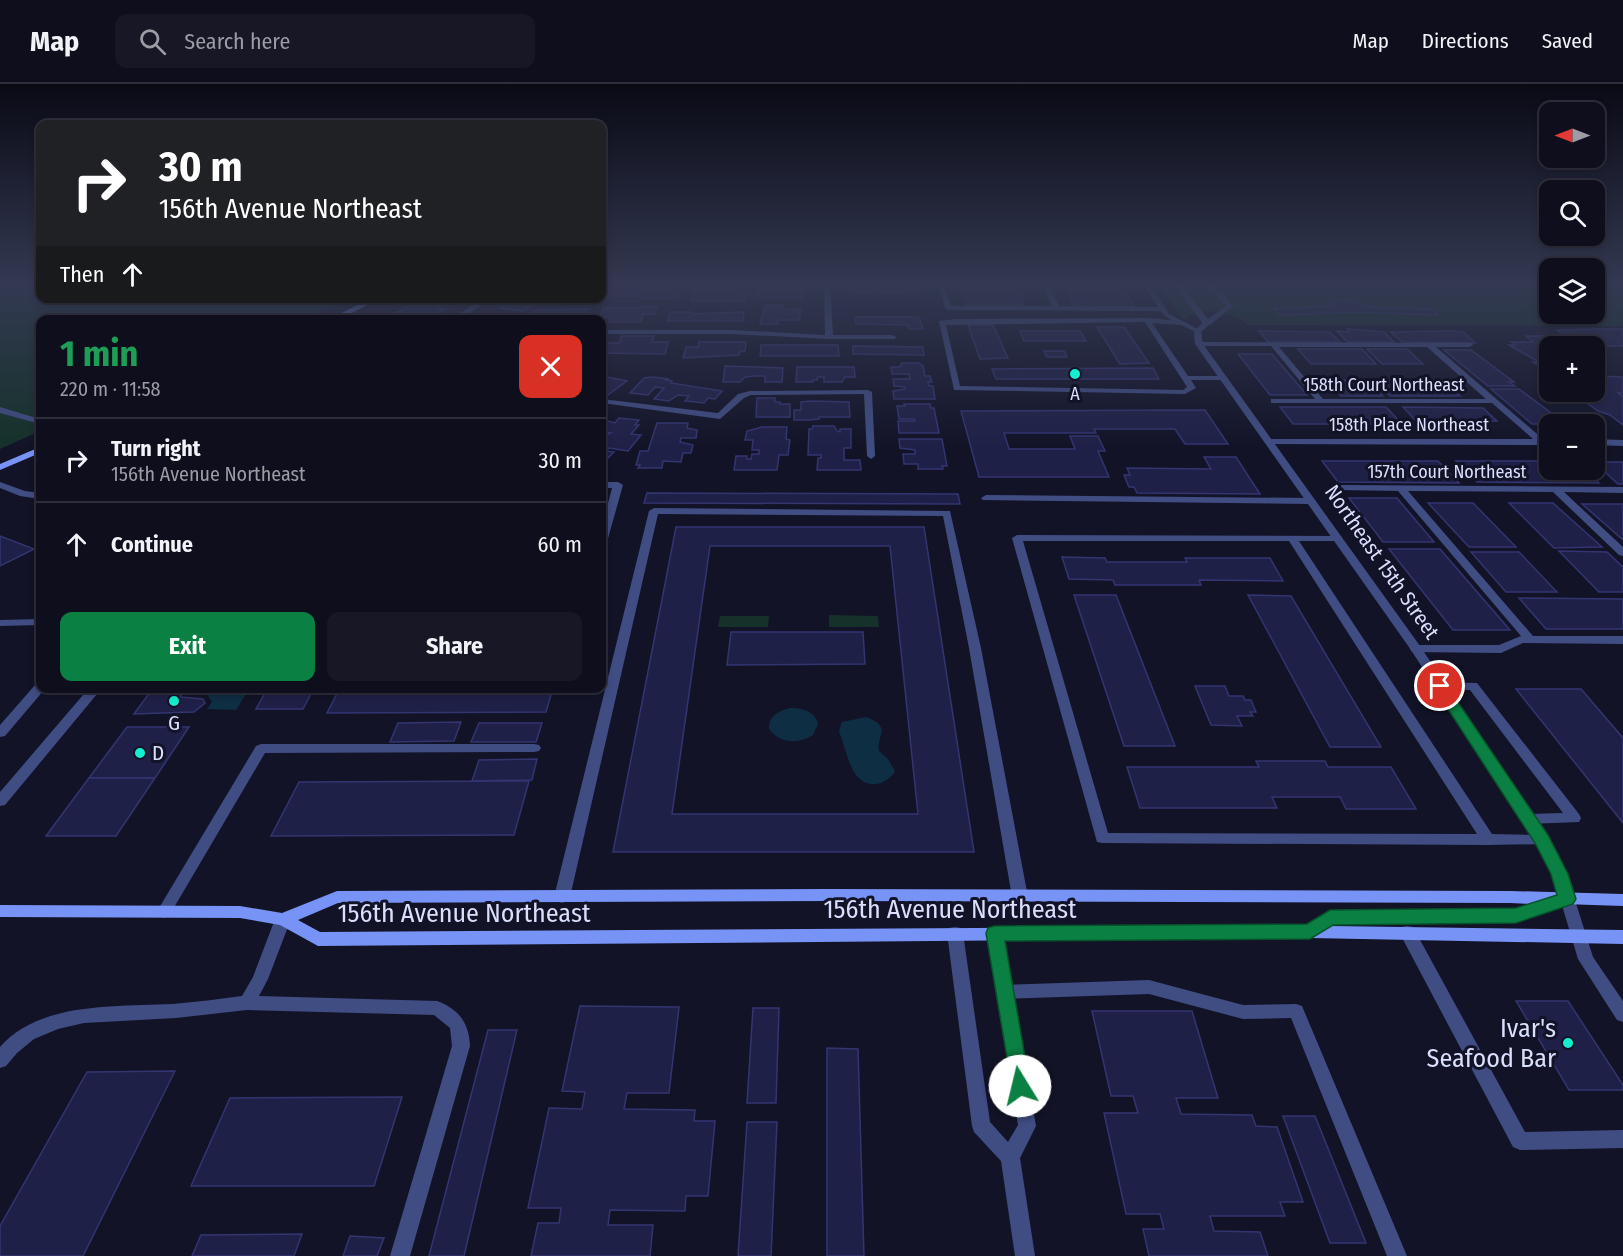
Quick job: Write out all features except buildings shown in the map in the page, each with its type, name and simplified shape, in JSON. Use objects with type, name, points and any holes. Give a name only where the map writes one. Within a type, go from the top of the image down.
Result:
[{"type":"main road","points":[[0,467],[36,452]]},
{"type":"main road","name":"156th Avenue Northeast","points":[[283,919],[337,897],[1510,897],[1623,900]]},
{"type":"main road","points":[[1310,932],[1330,918],[1516,915],[1567,899]]},
{"type":"main road","name":"156th Avenue Northeast","points":[[0,911],[240,912],[283,919],[318,939],[1310,932],[1623,937]]},
{"type":"street","points":[[946,339],[957,388],[1185,392],[1192,388],[1160,339]]},
{"type":"street","points":[[1196,339],[1199,344],[1469,345]]},
{"type":"street","name":"Northeast 15th Street","points":[[1199,344],[1416,649],[1542,840],[1560,874],[1586,959],[1622,1012]]},
{"type":"street","points":[[1275,345],[1321,401]]},
{"type":"street","points":[[1429,345],[1539,437]]},
{"type":"street","points":[[1186,378],[1223,378]]},
{"type":"street","points":[[606,402],[720,416],[741,396],[750,393],[868,392],[871,456]]},
{"type":"street","name":"158th Court Northeast","points":[[1274,401],[1494,401]]},
{"type":"street","points":[[0,410],[36,421]]},
{"type":"street","name":"158th Place Northeast","points":[[1269,441],[1539,442]]},
{"type":"street","points":[[1605,442],[1623,443]]},
{"type":"street","points":[[0,485],[23,494],[36,496]]},
{"type":"street","points":[[606,485],[618,485],[606,528]]},
{"type":"street","name":"157th Court Northeast","points":[[1342,488],[1623,490]]},
{"type":"street","points":[[1400,488],[1530,639]]},
{"type":"street","points":[[1555,489],[1623,553]]},
{"type":"street","points":[[986,498],[1311,501]]},
{"type":"street","points":[[562,897],[654,511],[946,513],[975,648],[1020,897]]},
{"type":"street","points":[[1337,538],[1017,538],[1102,838],[1542,840]]},
{"type":"street","points":[[1292,538],[1488,840]]},
{"type":"street","points":[[0,623],[36,622]]},
{"type":"street","points":[[1416,649],[1501,649],[1521,639],[1623,640]]},
{"type":"street","points":[[1440,686],[1473,686],[1574,818],[1528,819]]},
{"type":"street","points":[[0,733],[36,692]]},
{"type":"street","points":[[0,801],[92,693]]},
{"type":"street","points":[[164,912],[261,749],[534,748]]},
{"type":"street","points":[[247,1003],[260,979],[283,919]]},
{"type":"street","points":[[1407,932],[1520,1141],[1623,1139]]},
{"type":"street","points":[[955,933],[981,1126],[1010,1157],[1025,1256]]},
{"type":"street","points":[[994,933],[1027,1126],[1010,1157]]},
{"type":"street","points":[[1005,992],[1149,987],[1243,1012],[1296,1011],[1397,1256]]},
{"type":"street","points":[[0,1060],[11,1047],[28,1034],[56,1022],[84,1016],[176,1011],[247,1003],[437,1008],[453,1018],[461,1028],[461,1046],[400,1256]]},
{"type":"green space","points":[[0,339],[36,339],[36,433],[0,449]]},
{"type":"green space","points":[[829,615],[878,616],[879,627],[829,627]]},
{"type":"green space","points":[[720,616],[769,616],[768,627],[718,627]]},
{"type":"water","points":[[206,693],[246,694],[236,710],[207,709],[212,702]]},
{"type":"water","points":[[790,708],[803,710],[814,716],[818,724],[813,735],[802,740],[790,741],[773,734],[769,729],[772,717]]},
{"type":"water","points":[[866,717],[879,724],[882,732],[879,751],[888,759],[895,771],[887,780],[877,784],[866,783],[856,775],[848,760],[839,731],[842,722]]},
{"type":"place","name":"A","points":[[1075,374]]},
{"type":"place","name":"G","points":[[174,701]]},
{"type":"place","name":"D","points":[[140,753]]},
{"type":"place","name":"Ivar's Seafood Bar","points":[[1568,1043]]},
{"type":"route","points":[[1020,1086],[994,933],[1310,932],[1330,918],[1516,915],[1567,899],[1560,874],[1542,840],[1440,686]]}]
